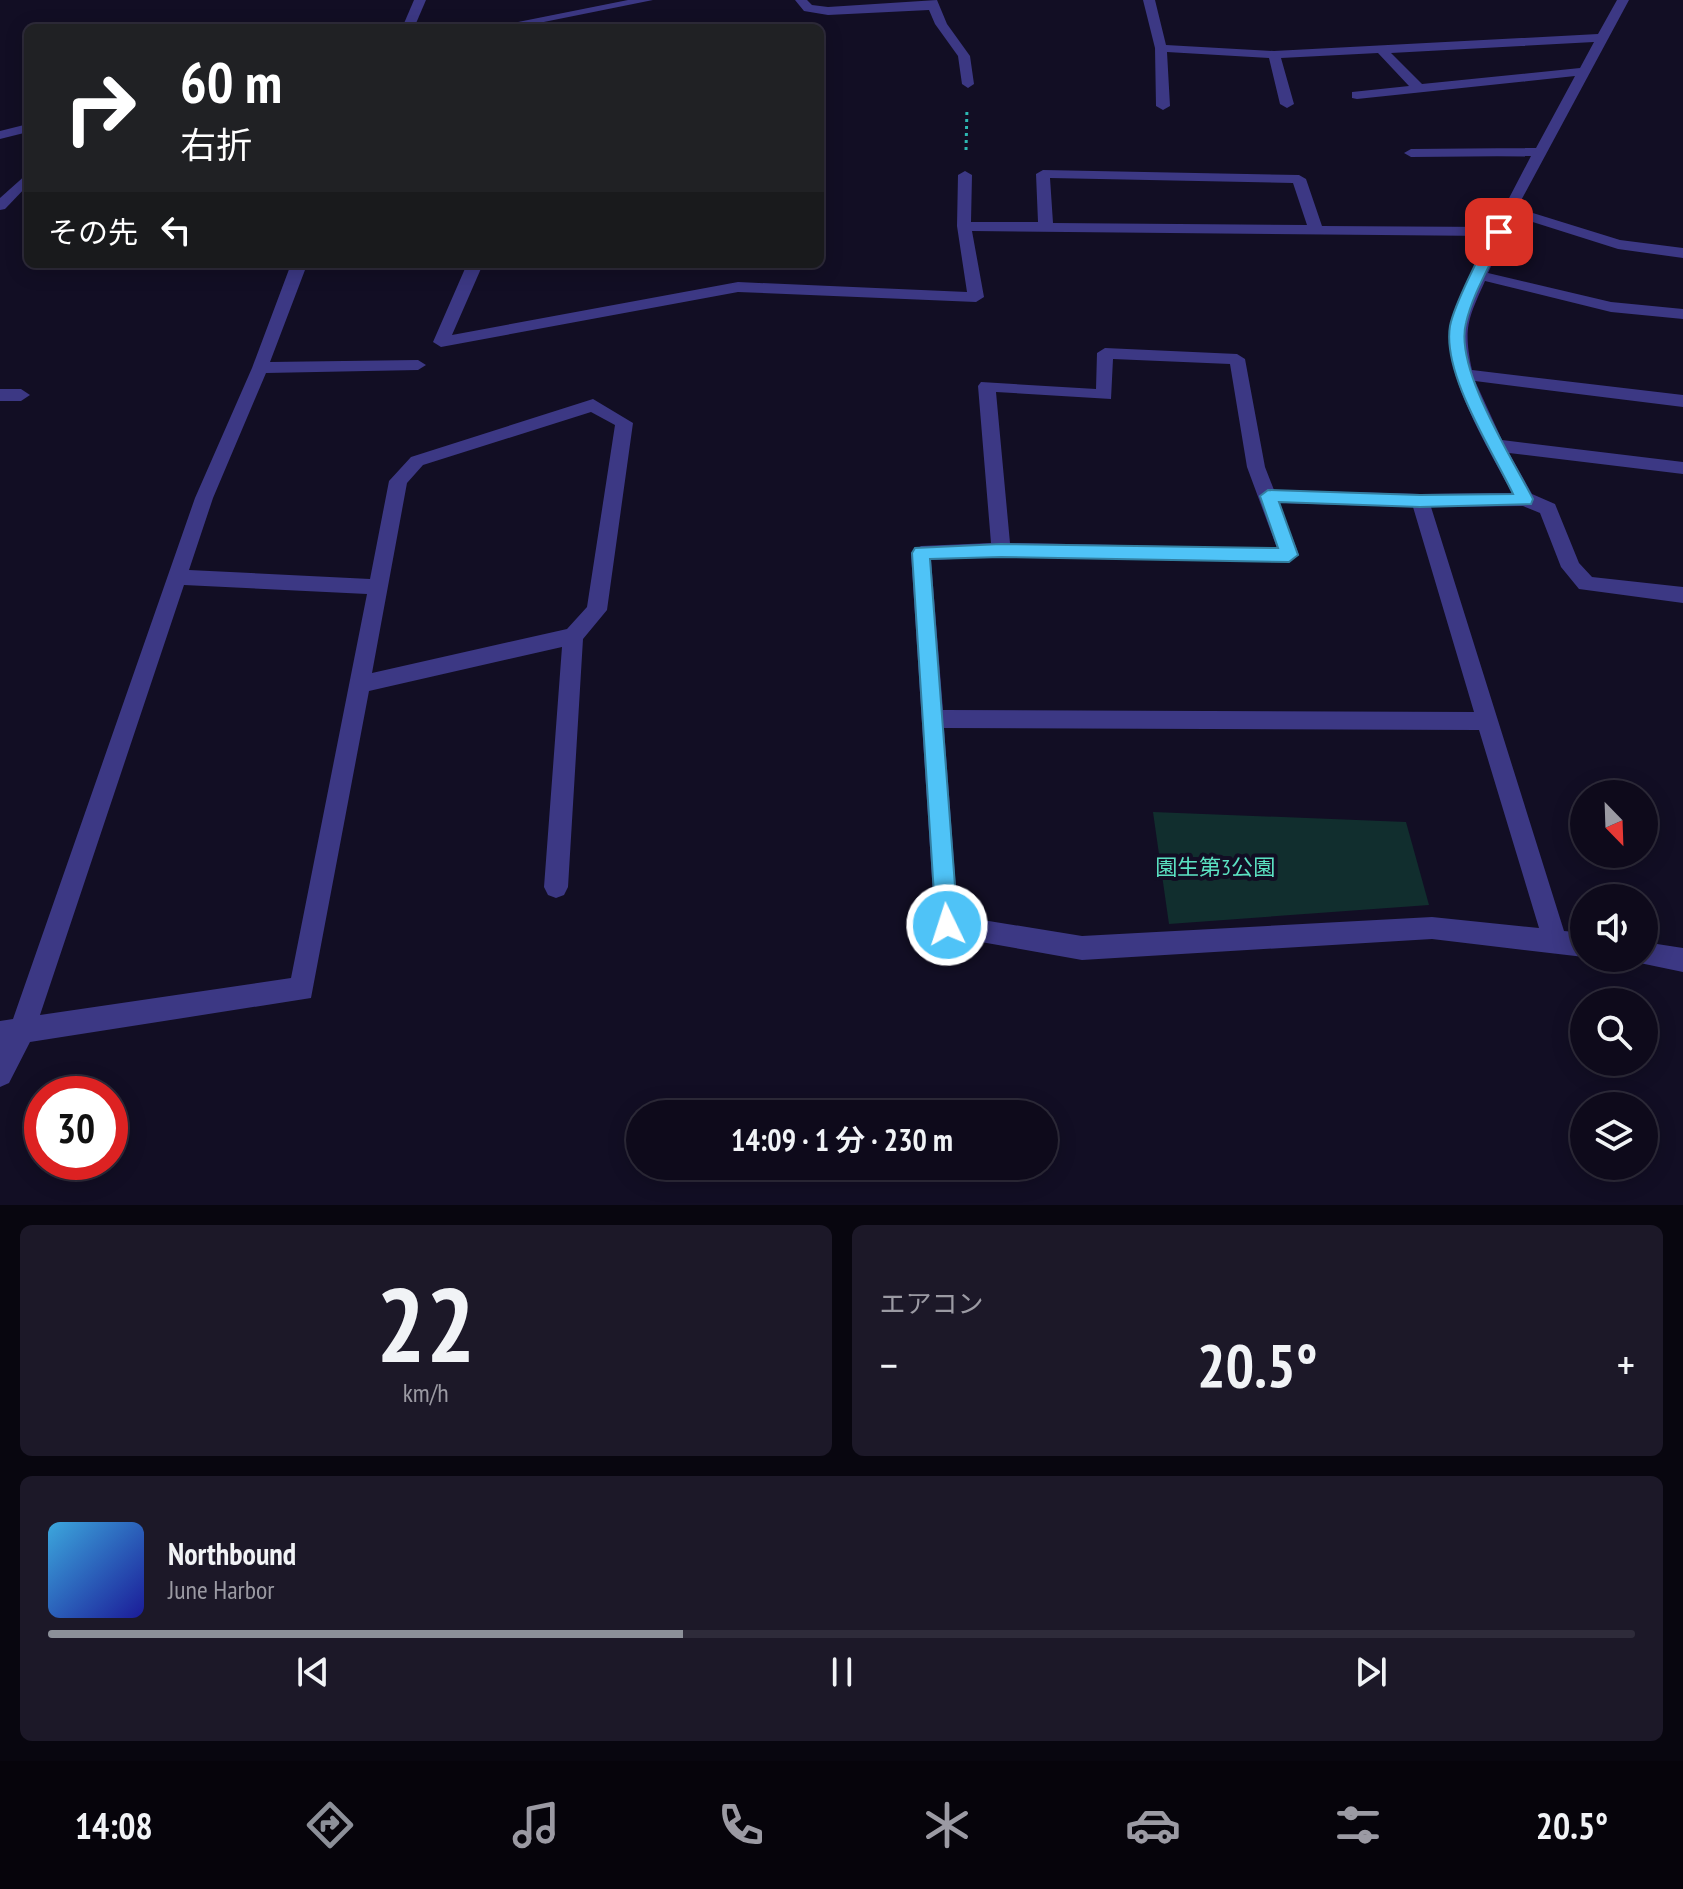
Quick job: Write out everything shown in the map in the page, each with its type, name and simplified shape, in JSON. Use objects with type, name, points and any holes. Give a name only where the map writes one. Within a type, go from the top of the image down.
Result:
[{"type":"street","points":[[410,24],[420,0]]},
{"type":"street","points":[[539,24],[562,22],[647,0]]},
{"type":"street","points":[[801,0],[808,8],[828,11],[932,3],[941,24],[964,56],[968,84]]},
{"type":"street","points":[[1149,0],[1161,48],[1163,106]]},
{"type":"street","points":[[1525,499],[1462,374],[1457,343],[1458,323],[1509,210],[1623,0]]},
{"type":"street","points":[[1161,48],[1274,55],[1601,38]]},
{"type":"street","points":[[1381,49],[1418,88]]},
{"type":"street","points":[[1274,55],[1287,104]]},
{"type":"street","points":[[1357,95],[1586,71]]},
{"type":"street","points":[[0,135],[24,129]]},
{"type":"street","points":[[1411,153],[1542,152]]},
{"type":"street","points":[[1046,227],[1043,174],[1299,179],[1316,230]]},
{"type":"street","points":[[473,268],[441,342],[738,287],[976,297],[964,226],[965,175]]},
{"type":"street","points":[[0,206],[24,181]]},
{"type":"street","points":[[1509,210],[1618,244],[1683,253]]},
{"type":"street","points":[[964,226],[1499,232]]},
{"type":"street","points":[[0,1074],[11,1034],[204,498],[260,368],[298,268]]},
{"type":"street","points":[[1479,275],[1611,307],[1683,314]]},
{"type":"street","points":[[1001,550],[987,386],[1105,395],[1105,353],[1237,359],[1256,467],[1289,555],[1001,550],[921,553],[947,925],[1082,948],[1432,928],[1570,943]]},
{"type":"street","points":[[260,368],[418,365]]},
{"type":"street","points":[[1462,374],[1683,401]]},
{"type":"street","points":[[0,395],[21,395]]},
{"type":"street","points":[[11,1034],[302,989],[398,481],[417,461],[593,405],[624,423],[597,610],[573,636],[362,684]]},
{"type":"street","points":[[1498,446],[1683,468]]},
{"type":"street","points":[[1268,496],[1420,501],[1525,499],[1548,509],[1571,567],[1586,584],[1683,595]]},
{"type":"street","points":[[1420,501],[1555,941]]},
{"type":"street","points":[[176,577],[378,587]]},
{"type":"street","points":[[556,887],[573,636]]},
{"type":"street","points":[[933,719],[1489,721]]},
{"type":"street","points":[[1658,956],[1683,960]]},
{"type":"path","points":[[965,175],[968,84]]},
{"type":"green space","name":"園生第3公園","points":[[1153,812],[1406,822],[1429,905],[1169,924]]},
{"type":"route","points":[[947,925],[921,553],[1001,550],[1289,555],[1268,496],[1420,501],[1525,499],[1462,374],[1457,343],[1458,323],[1499,232]]}]
